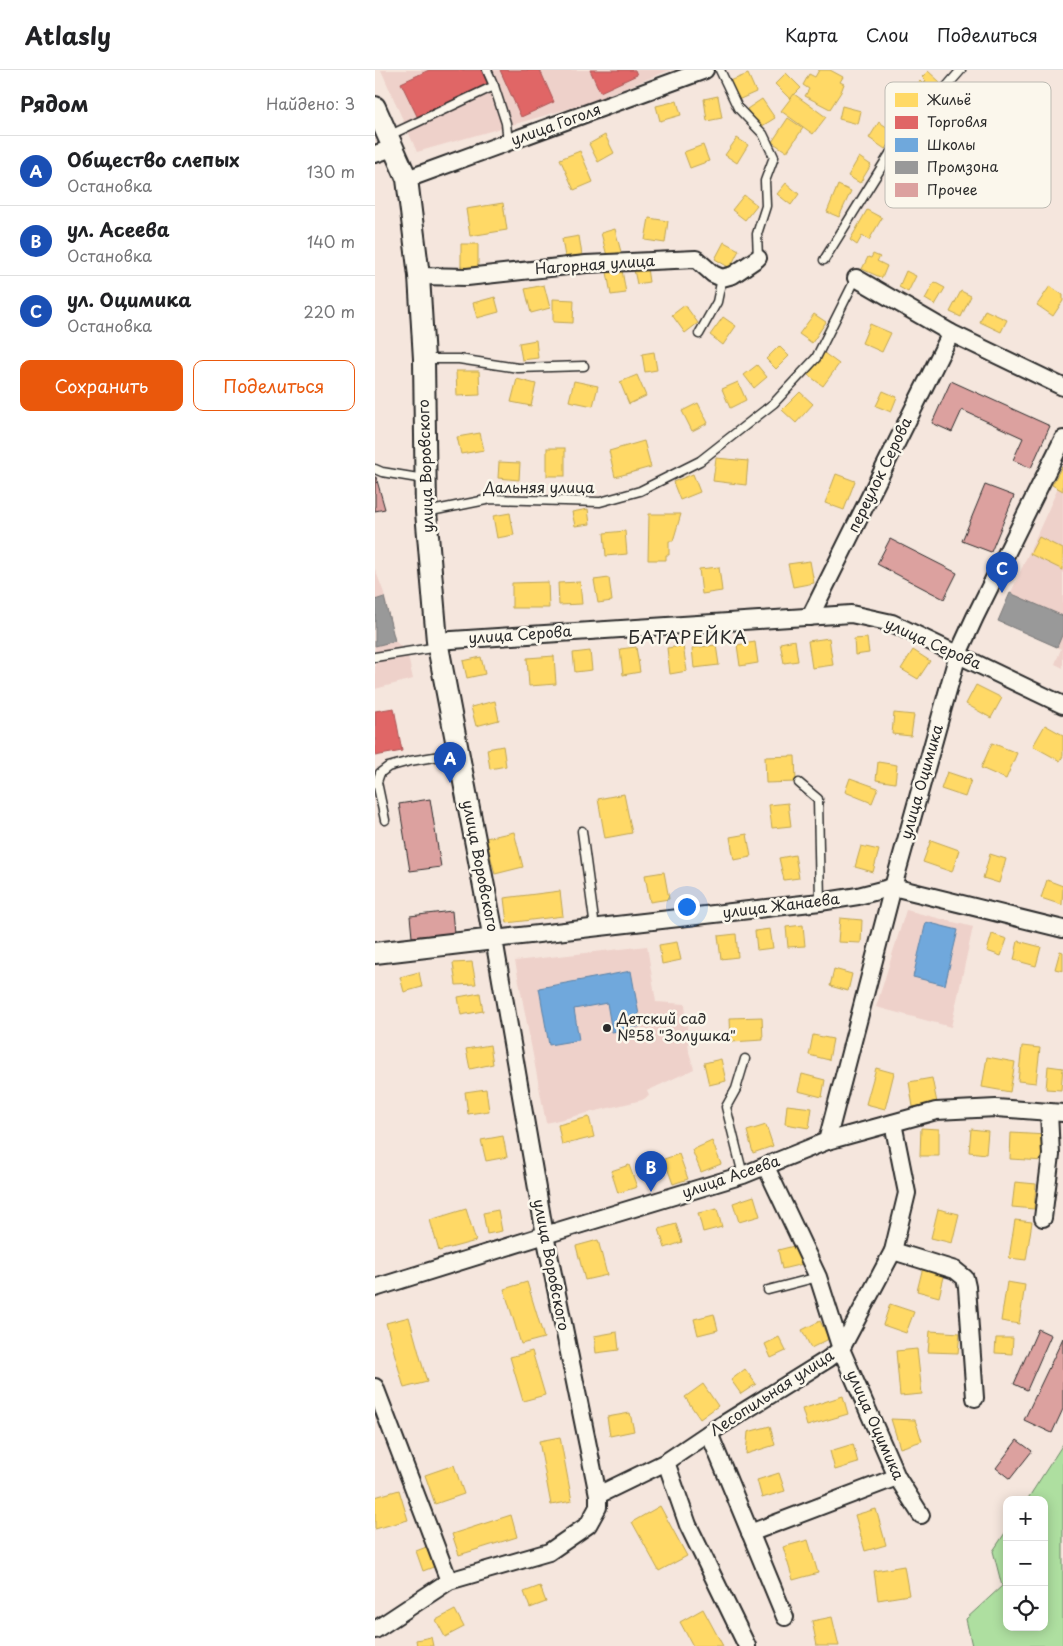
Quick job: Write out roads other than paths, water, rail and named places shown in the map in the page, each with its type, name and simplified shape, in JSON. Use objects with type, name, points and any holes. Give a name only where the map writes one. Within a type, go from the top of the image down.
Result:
[{"type":"street","name":"улица Гоголя","points":[[407,179],[705,70]]},
{"type":"street","name":"улица Воровского","points":[[375,107],[385,146],[407,179],[419,276],[424,358],[426,512],[437,644],[494,939],[545,1235],[598,1501]]},
{"type":"street","points":[[722,278],[733,275],[758,258]]},
{"type":"street","name":"Нагорная улица","points":[[419,276],[467,277],[587,264],[697,259],[713,274],[722,278]]},
{"type":"street","points":[[856,278],[951,333],[1063,387]]},
{"type":"street","name":"переулок Серова","points":[[810,617],[951,333]]},
{"type":"street","name":"улица Оцимика","points":[[827,1142],[893,887],[958,654],[1063,439]]},
{"type":"street","name":"улица Серова","points":[[437,644],[851,614],[891,623],[1063,705]]},
{"type":"street","name":"улица Жанаева","points":[[375,953],[820,902],[858,896],[893,887],[1063,929]]},
{"type":"street","name":"улица Асеева","points":[[375,1288],[743,1176],[827,1142],[936,1111],[996,1108],[1056,1113]]},
{"type":"street","points":[[1043,1218],[1056,1113]]},
{"type":"street","name":"Лесопильная улица","points":[[598,1501],[667,1462],[841,1349],[893,1251],[907,1193],[893,1123]]},
{"type":"street","name":"улица Оцимика","points":[[766,1167],[818,1277],[841,1349],[897,1477],[921,1515]]},
{"type":"street","points":[[893,1251],[955,1270],[965,1278],[975,1398]]},
{"type":"street","points":[[375,1387],[449,1581]]},
{"type":"street","points":[[709,1433],[785,1617]]},
{"type":"street","points":[[667,1462],[688,1525],[747,1646]]},
{"type":"street","points":[[751,1533],[897,1477]]},
{"type":"street","points":[[375,1630],[449,1581],[549,1552],[588,1525],[598,1501]]},
{"type":"lane","points":[[487,70],[506,122],[508,142]]},
{"type":"lane","points":[[720,70],[738,108],[763,134],[774,157],[765,181],[766,206],[757,234],[758,258]]},
{"type":"lane","points":[[950,82],[961,70]]},
{"type":"lane","points":[[385,146],[494,86]]},
{"type":"lane","points":[[824,260],[885,160]]},
{"type":"lane","points":[[699,334],[717,302],[722,278]]},
{"type":"lane","name":"Дальняя улица","points":[[426,512],[491,500],[600,502],[641,491],[700,461],[774,403],[816,358],[856,278]]},
{"type":"lane","points":[[424,358],[459,358],[517,368],[584,366]]},
{"type":"lane","points":[[375,469],[382,472],[426,479]]},
{"type":"lane","points":[[375,657],[437,644]]},
{"type":"lane","points":[[385,820],[377,782],[380,773],[388,767],[410,761],[458,753]]},
{"type":"lane","points":[[799,783],[818,799],[820,902]]},
{"type":"lane","points":[[582,831],[595,928]]},
{"type":"lane","points":[[743,1176],[726,1107],[736,1089],[745,1059]]},
{"type":"lane","points":[[769,1290],[818,1277]]},
{"type":"place","name":"ул. Оцимика","points":[[1002,593]]},
{"type":"place","name":"Общество слепых","points":[[450,783]]},
{"type":"place","name":"Детский сад №58 \"Золушка\"","points":[[607,1028]]},
{"type":"place","name":"ул. Асеева","points":[[651,1192]]},
{"type":"district","name":"БАТАРЕЙКА","points":[[688,638]]}]
